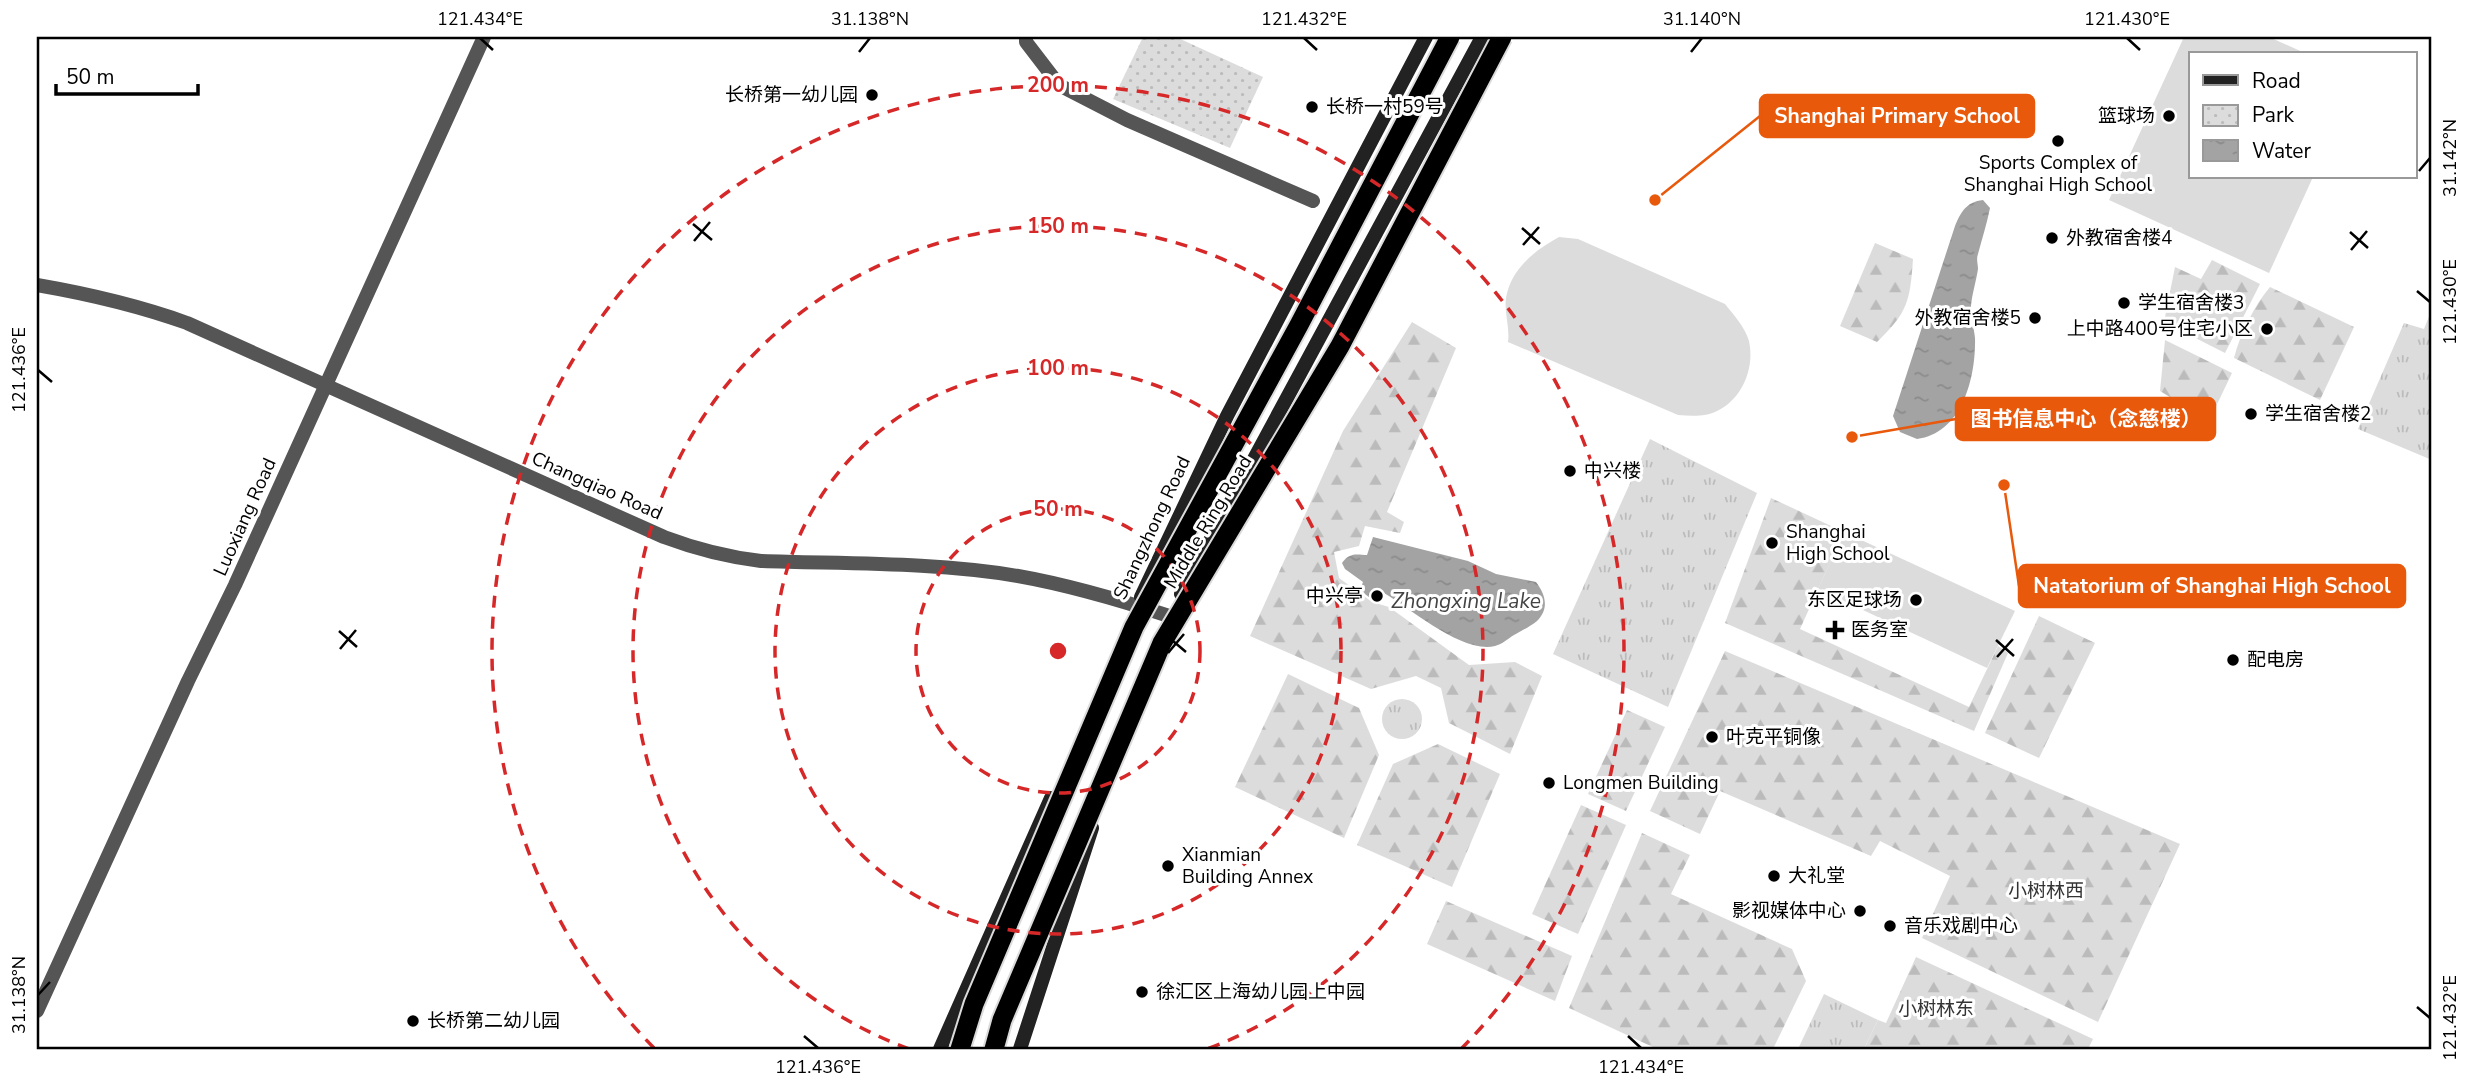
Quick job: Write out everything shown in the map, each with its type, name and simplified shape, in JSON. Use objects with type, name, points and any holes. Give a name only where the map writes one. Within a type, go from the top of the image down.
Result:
[{"type":"highway","name":"Middle Ring Road","points":[[960,1049],[974,1004],[1134,627],[1299,325],[1450,37]]},
{"type":"highway","name":"Middle Ring Road","points":[[994,1049],[1002,1020],[1162,643],[1340,346],[1502,37]]},
{"type":"main road","name":"Shangzhong Road","points":[[940,1049],[1136,605],[1227,416],[1426,37]]},
{"type":"main road","points":[[1020,1049],[1145,662],[1482,37]]},
{"type":"street","name":"Luoxiang Road","points":[[37,1012],[188,681],[235,586],[484,37]]},
{"type":"street","points":[[1026,37],[1026,42],[1059,85],[1139,125],[1313,201]]},
{"type":"street","name":"Changqiao Road","points":[[37,285],[86,293],[142,307],[187,323],[664,537],[700,550],[761,561],[978,571],[1056,583],[1169,616]]},
{"type":"green space","points":[[1143,37],[1176,37],[1263,77],[1230,148],[1113,99]]},
{"type":"green space","name":"篮球场","points":[[2184,37],[2269,37],[2303,52],[2189,52],[2189,178],[2313,178],[2269,273],[2109,200]]},
{"type":"green space","points":[[1559,237],[1578,239],[1725,304],[1745,331],[1750,351],[1745,382],[1733,399],[1726,406],[1708,414],[1678,415],[1508,342],[1506,298],[1513,278],[1533,254]]},
{"type":"green space","points":[[1875,243],[1913,259],[1906,305],[1877,342],[1840,326]]},
{"type":"green space","points":[[2212,260],[2260,284],[2225,353],[2164,322],[2175,267],[2201,279]]},
{"type":"green space","points":[[2270,287],[2354,327],[2320,400],[2234,358],[2248,321]]},
{"type":"green space","points":[[2432,309],[2432,460],[2358,429],[2404,323],[2424,329]]},
{"type":"green space","points":[[1412,322],[1456,348],[1387,512],[1404,522],[1400,533],[1365,526],[1359,546],[1334,552],[1339,578],[1372,602],[1389,607],[1469,665],[1515,662],[1542,676],[1510,754],[1449,723],[1441,688],[1416,676],[1371,689],[1250,636],[1343,431]]},
{"type":"green space","points":[[2165,340],[2232,373],[2209,421],[2160,391]]},
{"type":"green space","points":[[1650,439],[1757,493],[1668,707],[1553,654]]},
{"type":"green space","points":[[1771,498],[1844,532],[1800,629],[1969,707],[1998,646],[2008,653],[1974,731],[1725,623]]},
{"type":"green space","name":"东区足球场","points":[[1844,532],[2015,611],[1987,668],[1818,589]]},
{"type":"green space","points":[[2039,616],[2095,643],[2039,758],[1985,733]]},
{"type":"green space","name":"小树林西","points":[[1725,651],[2180,844],[2098,1022],[1922,938],[1950,876],[1880,841],[1871,856],[1720,791],[1700,834],[1650,811]]},
{"type":"green space","points":[[1288,674],[1359,708],[1379,755],[1344,838],[1235,787]]},
{"type":"green space","points":[[1402,699],[1410,700],[1416,705],[1421,711],[1421,727],[1416,733],[1410,738],[1402,739],[1394,738],[1388,733],[1383,727],[1382,719],[1383,711],[1388,705],[1394,700]]},
{"type":"green space","points":[[1627,710],[1665,727],[1626,811],[1588,794]]},
{"type":"green space","points":[[1438,744],[1500,774],[1452,887],[1357,845],[1393,764]]},
{"type":"green space","points":[[1581,805],[1626,825],[1578,934],[1532,914]]},
{"type":"green space","points":[[1642,833],[1690,855],[1671,894],[1792,949],[1806,981],[1773,1049],[1657,1049],[1569,1008]]},
{"type":"green space","points":[[1446,901],[1572,956],[1555,1001],[1427,944]]},
{"type":"green space","name":"小树林东","points":[[1916,957],[2093,1039],[2088,1049],[1864,1049],[1878,1020],[1886,1023]]},
{"type":"green space","points":[[1824,994],[1878,1020],[1864,1049],[1798,1049]]},
{"type":"water","points":[[1983,200],[1990,208],[1977,256],[1978,269],[1971,314],[1975,354],[1969,386],[1955,415],[1945,426],[1932,435],[1917,439],[1900,432],[1893,416],[1955,226],[1965,209],[1972,203]]},
{"type":"water","name":"Zhongxing Lake","points":[[1373,537],[1468,561],[1496,574],[1536,582],[1544,596],[1544,611],[1535,623],[1495,646],[1482,647],[1453,637],[1384,593],[1375,589],[1370,598],[1360,590],[1363,582],[1345,569],[1342,563],[1353,555],[1367,555]]},
{"type":"place","name":"长桥第一幼儿园","points":[[872,95]]},
{"type":"place","name":"长桥一村59号","points":[[1312,107]]},
{"type":"place","name":"篮球场","points":[[2169,116]]},
{"type":"place","name":"Sports Complex of Shanghai High School","points":[[2058,141]]},
{"type":"place","name":"Shanghai Primary School","points":[[1655,200]]},
{"type":"place","name":"外教宿舍楼4","points":[[2052,238]]},
{"type":"place","name":"学生宿舍楼3","points":[[2124,303]]},
{"type":"place","name":"外教宿舍楼5","points":[[2035,318]]},
{"type":"place","name":"上中路400号住宅小区","points":[[2267,329]]},
{"type":"place","name":"学生宿舍楼2","points":[[2251,414]]},
{"type":"place","name":"图书信息中心（念慈楼）","points":[[1852,437]]},
{"type":"place","name":"中兴楼","points":[[1570,471]]},
{"type":"place","name":"Natatorium of Shanghai High School","points":[[2004,485]]},
{"type":"place","name":"Shanghai High School","points":[[1772,543]]},
{"type":"place","name":"中兴亭","points":[[1377,596]]},
{"type":"place","name":"东区足球场","points":[[1916,600]]},
{"type":"place","name":"医务室","points":[[1835,630]]},
{"type":"place","name":"配电房","points":[[2233,660]]},
{"type":"place","name":"叶克平铜像","points":[[1712,737]]},
{"type":"place","name":"Longmen Building","points":[[1549,783]]},
{"type":"place","name":"Xianmian Building Annex","points":[[1168,866]]},
{"type":"place","name":"大礼堂","points":[[1774,876]]},
{"type":"place","name":"影视媒体中心","points":[[1860,911]]},
{"type":"place","name":"音乐戏剧中心","points":[[1890,926]]},
{"type":"place","name":"徐汇区上海幼儿园上中园","points":[[1142,992]]},
{"type":"place","name":"长桥第二幼儿园","points":[[413,1021]]}]
